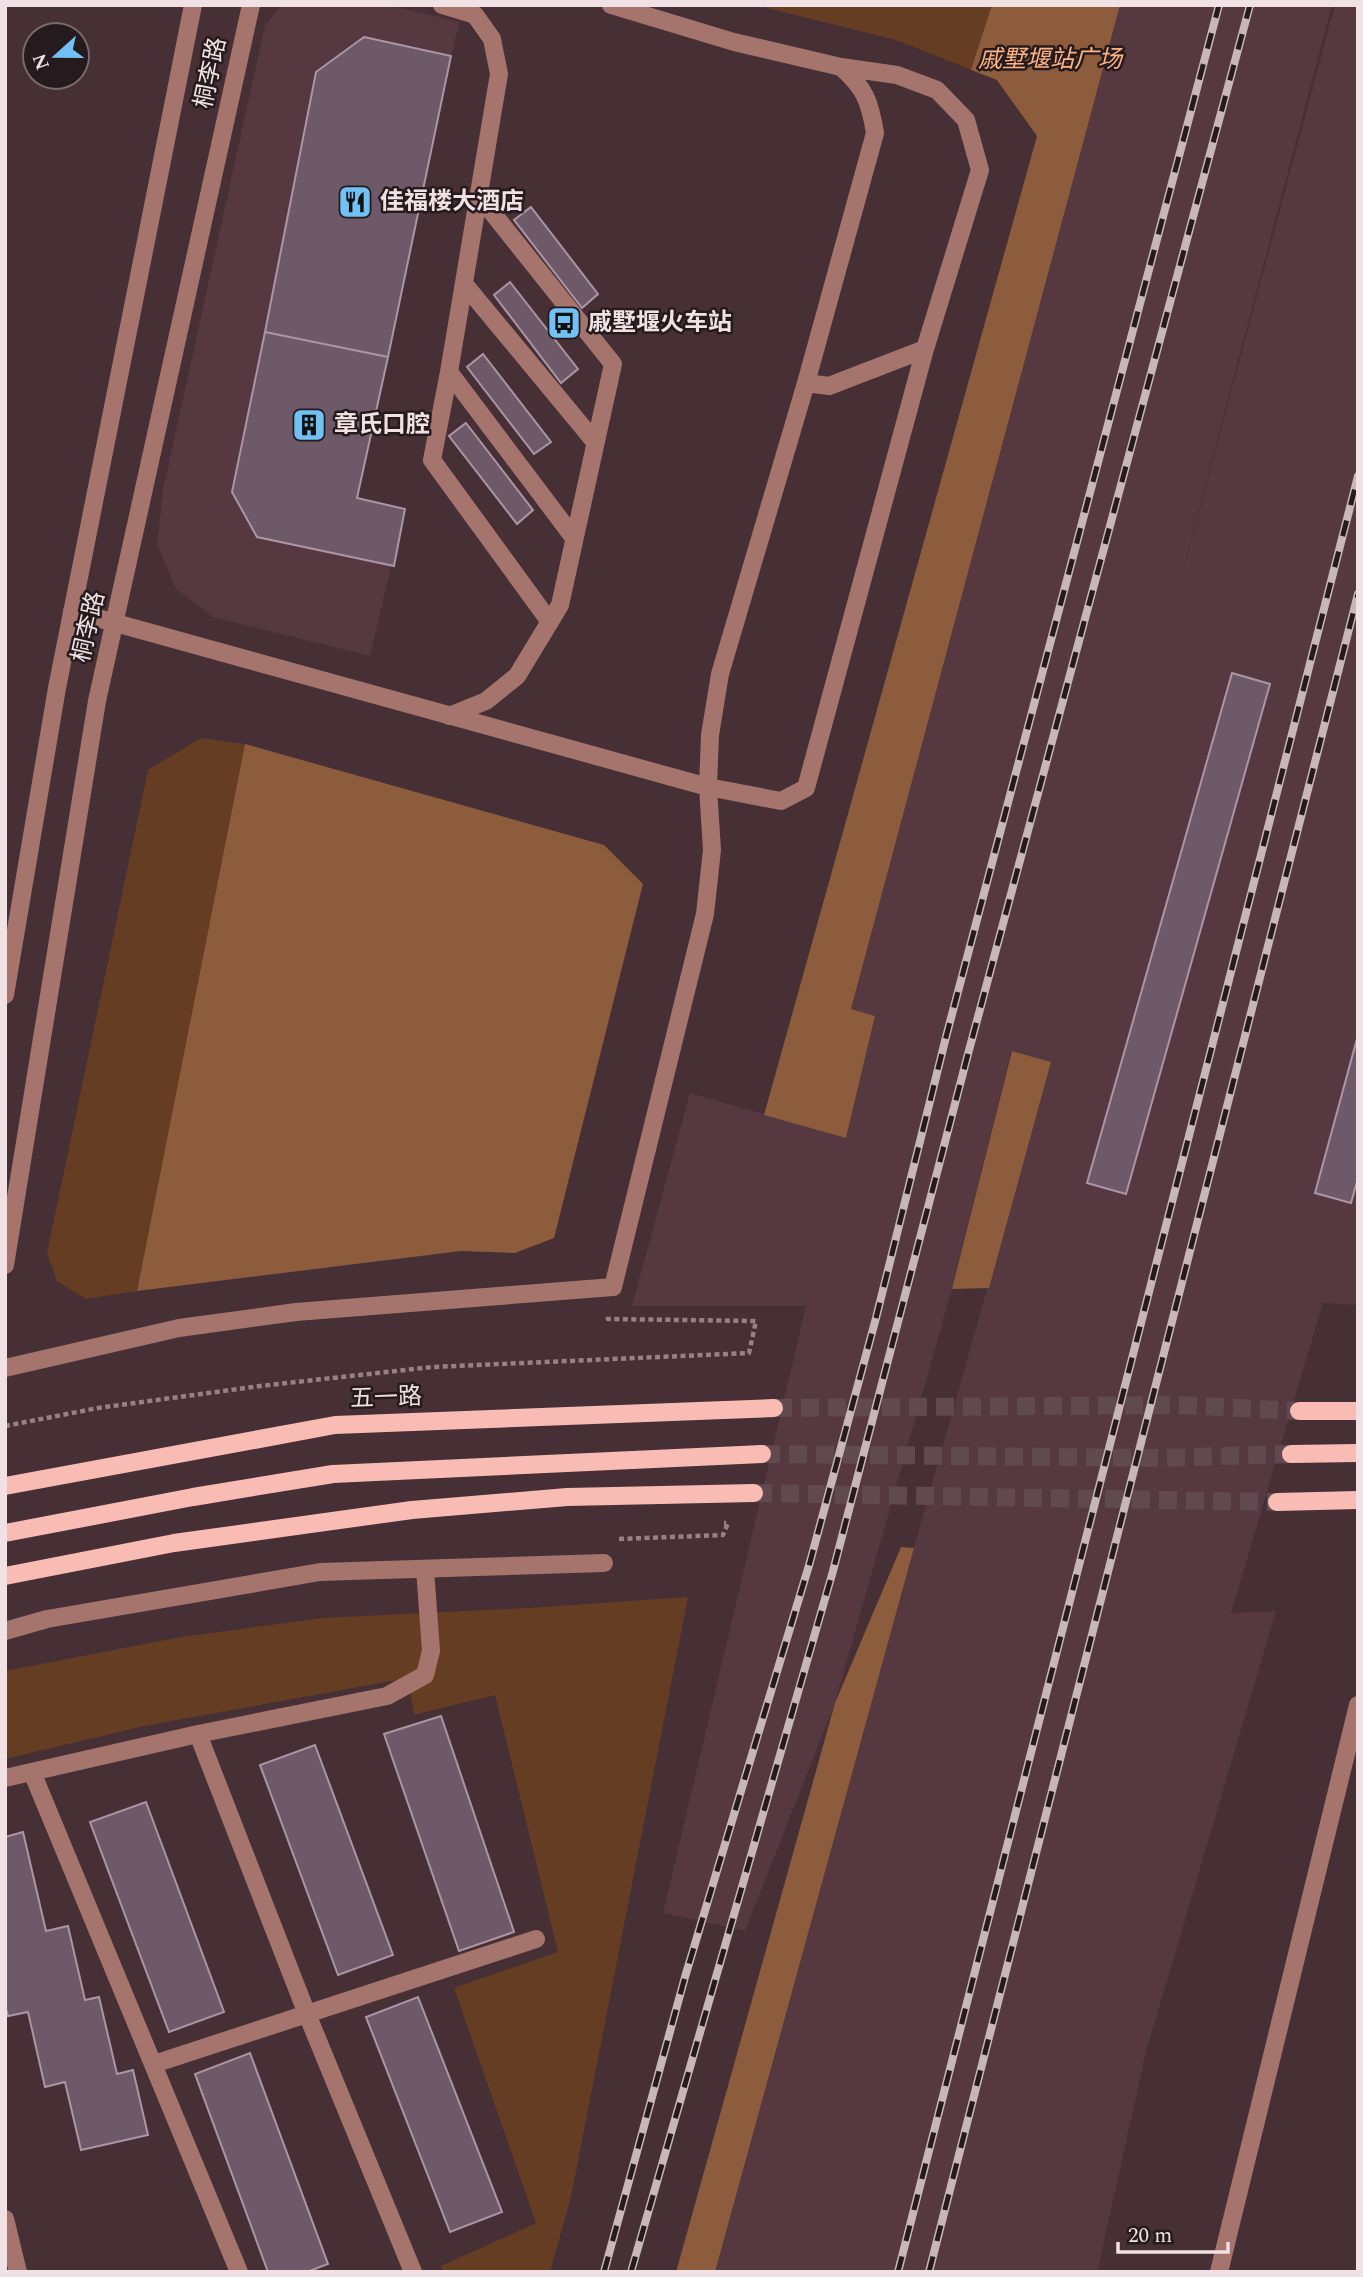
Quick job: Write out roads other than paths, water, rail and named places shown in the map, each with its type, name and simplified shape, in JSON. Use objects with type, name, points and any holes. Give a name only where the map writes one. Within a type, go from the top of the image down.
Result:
[{"type":"main road","name":"五一路","points":[[5,1486],[335,1424],[774,1408]]},
{"type":"main road","points":[[1299,1411],[1358,1411]]},
{"type":"main road","points":[[1291,1454],[1358,1453]]},
{"type":"main road","points":[[5,1533],[193,1497],[333,1474],[762,1454]]},
{"type":"main road","points":[[5,1576],[174,1543],[412,1510],[567,1497],[754,1493]]},
{"type":"main road","points":[[1277,1502],[1358,1500]]},
{"type":"street","name":"桐李路","points":[[5,995],[57,688],[193,5]]},
{"type":"street","name":"桐李路","points":[[5,1265],[97,701],[251,5]]},
{"type":"street","points":[[442,5],[475,15],[492,39],[499,74],[465,285],[432,460],[550,622]]},
{"type":"street","points":[[72,611],[708,787],[781,801],[806,788],[925,349],[980,170],[966,120],[937,90],[897,75],[841,66],[734,42],[611,5]]},
{"type":"street","points":[[5,1368],[192,1326],[296,1312],[612,1287],[705,914],[712,850],[708,787],[710,735],[720,674],[806,383],[875,133],[870,104],[854,78],[841,66]]},
{"type":"street","points":[[449,716],[486,701],[517,676],[560,605],[613,364],[480,196]]},
{"type":"street","points":[[465,285],[595,442]]},
{"type":"street","points":[[806,383],[830,386],[925,349]]},
{"type":"street","points":[[449,372],[574,538]]},
{"type":"street","points":[[5,1631],[47,1619],[320,1572],[604,1563]]},
{"type":"street","points":[[5,1778],[198,1734],[387,1696],[425,1675],[431,1651],[425,1569]]},
{"type":"street","points":[[1219,2272],[1358,1705]]},
{"type":"street","points":[[198,1734],[307,2014],[412,2272]]},
{"type":"street","points":[[32,1772],[239,2272]]},
{"type":"street","points":[[154,2064],[536,1939]]},
{"type":"street","points":[[5,2219],[18,2272]]},
{"type":"tunnel","points":[[774,1408],[1179,1405],[1299,1411]]},
{"type":"tunnel","points":[[762,1454],[1159,1458],[1291,1454]]},
{"type":"tunnel","points":[[754,1493],[1277,1502]]},
{"type":"railway","points":[[604,2272],[685,1977],[810,1562],[1219,5]]},
{"type":"railway","points":[[631,2272],[833,1571],[968,1054],[1250,5]]},
{"type":"railway","points":[[898,2272],[1358,476]]},
{"type":"railway","points":[[929,2272],[1358,594]]},
{"type":"place","name":"佳福楼大酒店","points":[[355,202]]},
{"type":"place","name":"戚墅堰火车站","points":[[564,323]]},
{"type":"place","name":"章氏口腔","points":[[309,425]]},
{"type":"park label","name":"戚墅堰站广场","points":[[1050,60]]}]
